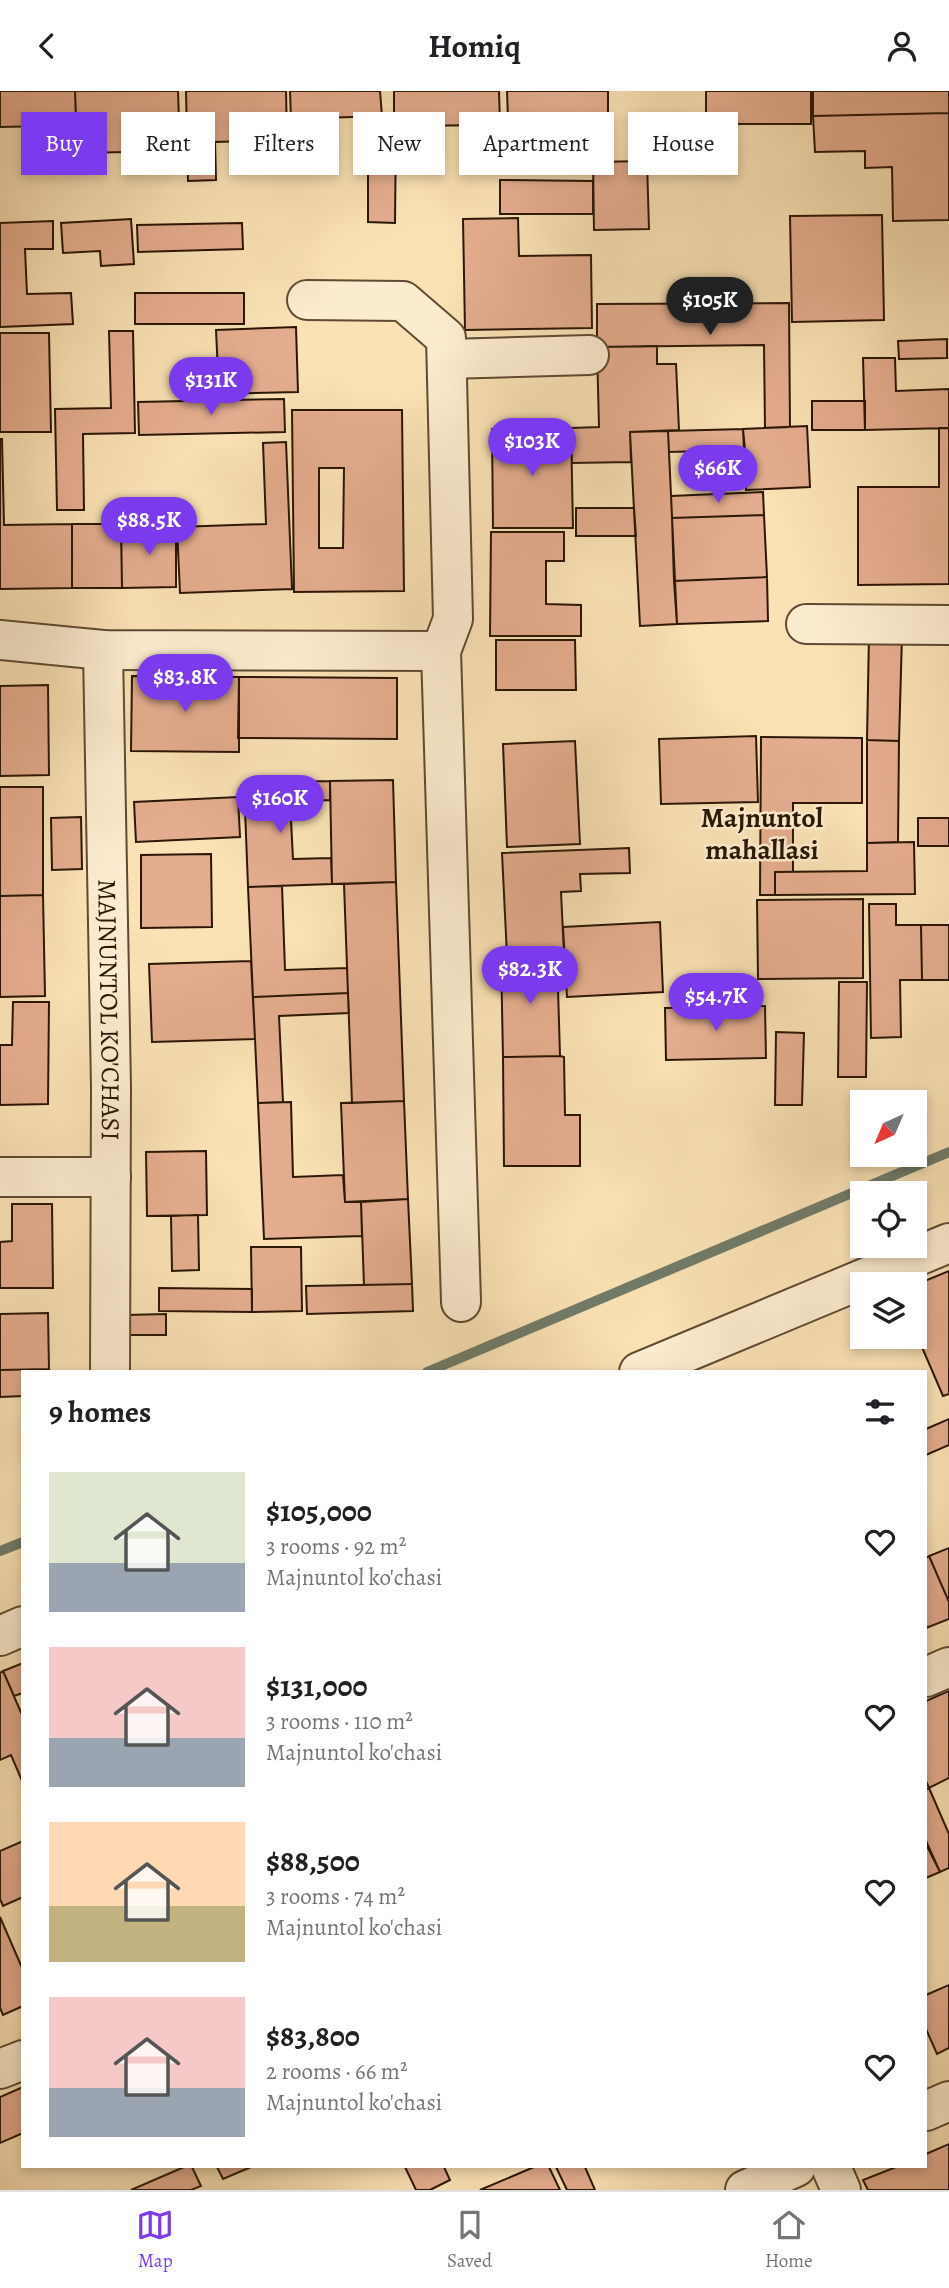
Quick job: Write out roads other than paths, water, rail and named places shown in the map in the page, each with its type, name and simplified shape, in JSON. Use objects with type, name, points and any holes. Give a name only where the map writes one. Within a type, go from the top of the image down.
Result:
[{"type":"street","points":[[307,300],[403,301],[447,348],[453,619],[441,651],[461,1302]]},
{"type":"street","points":[[447,348],[589,355]]},
{"type":"street","points":[[807,624],[949,625]]},
{"type":"street","points":[[0,640],[103,650],[441,651]]},
{"type":"street","name":"MAJNUNTOL KO'CHASI","points":[[103,650],[111,1177],[110,1370]]},
{"type":"street","points":[[0,1177],[111,1177]]},
{"type":"street","points":[[644,1370],[949,1243]]},
{"type":"street","points":[[0,1636],[21,1627]]},
{"type":"street","points":[[927,1677],[949,1667]]},
{"type":"street","points":[[0,2069],[21,2061]]},
{"type":"street","points":[[927,2111],[949,2101]]},
{"type":"street","points":[[745,2190],[794,2168]]},
{"type":"street","points":[[831,2168],[841,2190]]},
{"type":"waterway","points":[[432,1370],[949,1152]]},
{"type":"waterway","points":[[0,1551],[21,1543]]},
{"type":"district","name":"Majnuntol mahallasi","points":[[762,834]]}]
